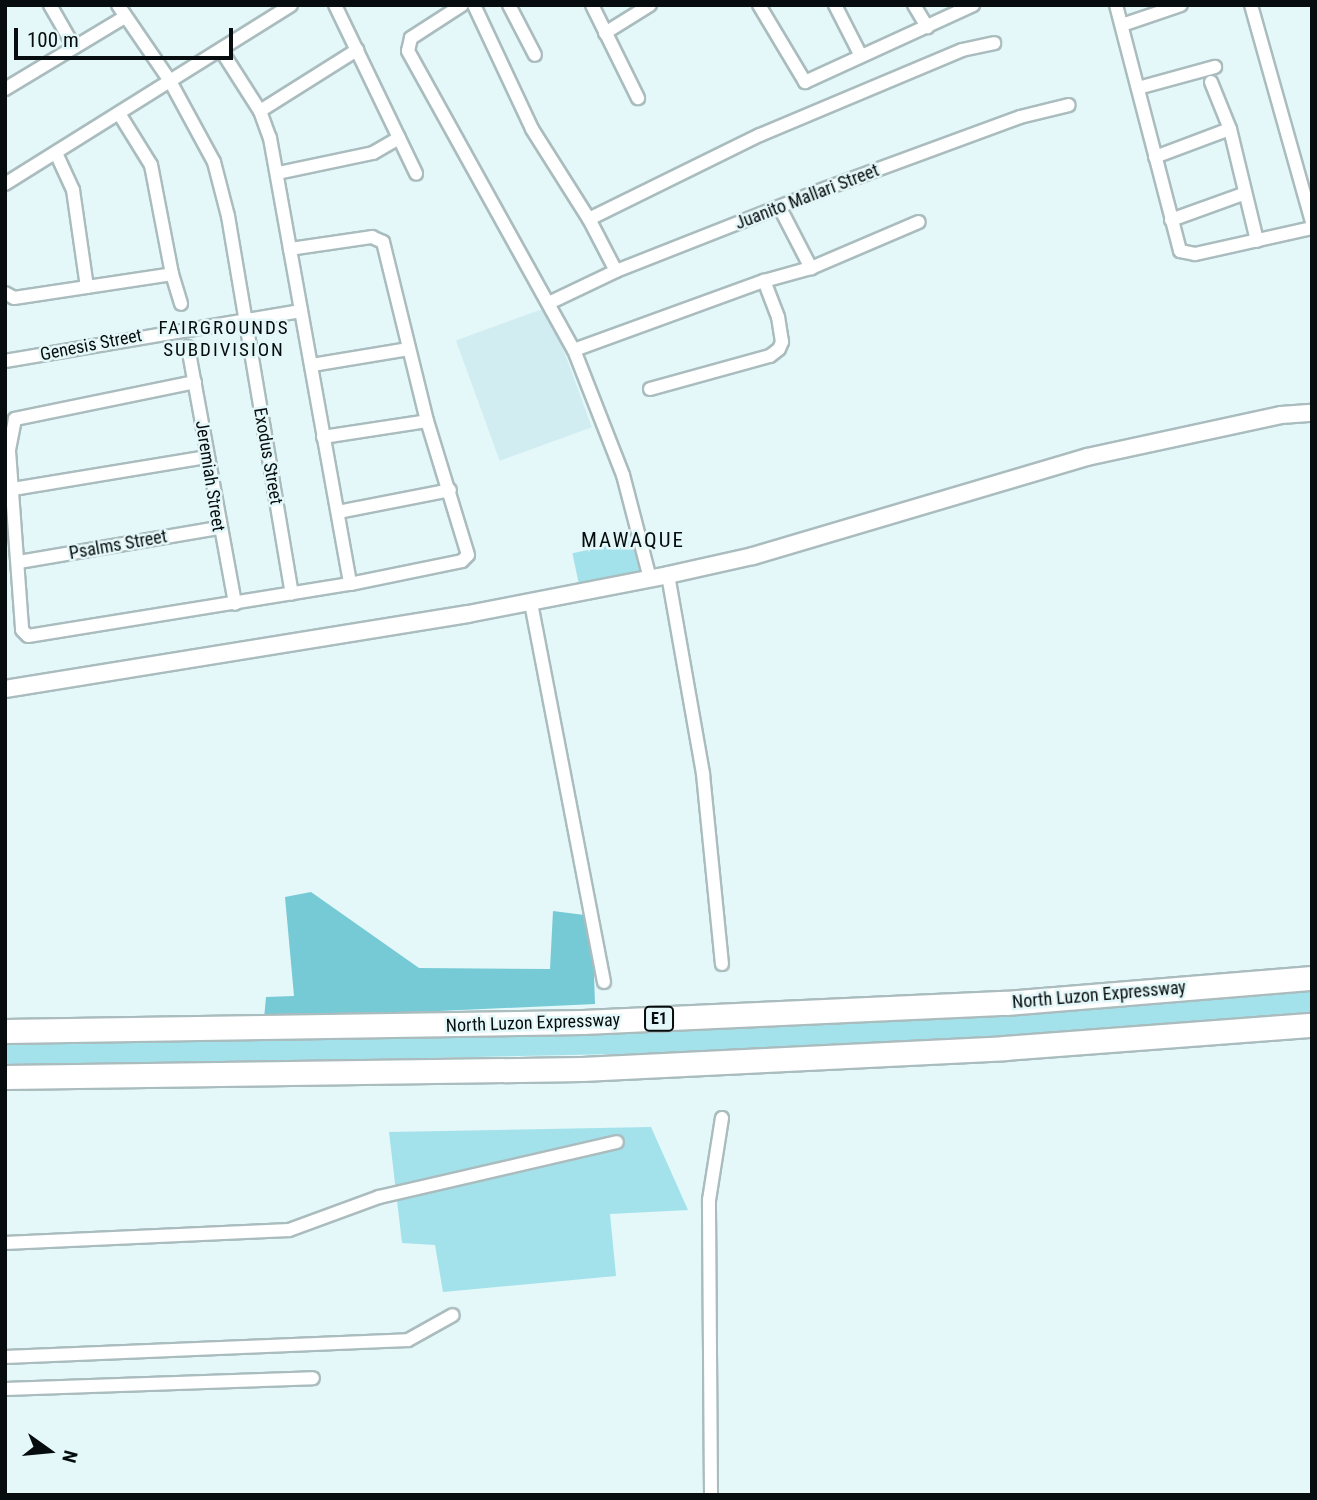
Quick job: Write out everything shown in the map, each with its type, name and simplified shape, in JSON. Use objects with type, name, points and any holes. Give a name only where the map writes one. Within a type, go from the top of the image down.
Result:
[{"type":"highway","name":"North Luzon Expressway","points":[[5,1031],[597,1022],[1006,1003],[1312,978]]},
{"type":"highway","points":[[5,1077],[595,1068],[1004,1048],[1312,1025]]},
{"type":"street","points":[[50,5],[73,45]]},
{"type":"street","points":[[5,184],[120,115],[291,5]]},
{"type":"street","points":[[335,5],[415,173]]},
{"type":"street","points":[[462,5],[411,37],[408,51],[551,302],[574,351],[623,475],[650,579]]},
{"type":"street","points":[[474,5],[533,129],[589,219],[616,271]]},
{"type":"street","points":[[509,5],[535,55]]},
{"type":"street","points":[[592,5],[638,98]]},
{"type":"street","points":[[605,33],[650,5]]},
{"type":"street","points":[[759,5],[800,80],[810,81],[973,5]]},
{"type":"street","points":[[835,5],[861,55]]},
{"type":"street","points":[[914,5],[927,27]]},
{"type":"street","points":[[1116,5],[1180,251],[1186,255],[1312,228]]},
{"type":"street","points":[[1122,25],[1181,5]]},
{"type":"street","points":[[1251,5],[1312,222]]},
{"type":"street","points":[[5,89],[122,11]]},
{"type":"street","name":"Exodus Street","points":[[122,11],[170,81],[214,162],[292,594]]},
{"type":"street","points":[[589,219],[760,135],[962,50],[993,43]]},
{"type":"street","points":[[221,50],[260,111],[278,173],[350,584]]},
{"type":"street","points":[[260,111],[357,50]]},
{"type":"street","points":[[1139,88],[1215,67]]},
{"type":"street","points":[[1211,82],[1230,129],[1243,194],[1257,240]]},
{"type":"street","name":"Juanito Mallari Street","points":[[551,302],[616,271],[780,208],[1020,117],[1069,105]]},
{"type":"street","points":[[120,115],[150,165],[172,274],[181,304]]},
{"type":"street","points":[[1156,157],[1230,129]]},
{"type":"street","points":[[278,173],[373,153],[399,138]]},
{"type":"street","points":[[56,153],[73,190],[86,287]]},
{"type":"street","points":[[1171,220],[1243,194]]},
{"type":"street","points":[[780,208],[811,268]]},
{"type":"street","points":[[574,351],[764,281],[811,268],[919,222]]},
{"type":"street","points":[[195,382],[19,416],[11,426],[22,630],[28,636],[350,584],[462,561],[469,550],[427,421],[378,237],[290,249]]},
{"type":"street","points":[[5,293],[14,298],[172,274]]},
{"type":"street","points":[[650,389],[770,356],[779,349],[782,342],[778,317],[764,281]]},
{"type":"street","name":"Genesis Street","points":[[5,361],[244,318],[302,311]]},
{"type":"street","name":"Jeremiah Street","points":[[188,347],[218,528],[234,604]]},
{"type":"street","points":[[312,365],[409,349]]},
{"type":"street","points":[[5,689],[531,603],[650,579],[753,556],[1087,457],[1281,415],[1312,413]]},
{"type":"street","points":[[323,437],[427,421]]},
{"type":"street","points":[[13,489],[207,457]]},
{"type":"street","points":[[338,512],[450,490]]},
{"type":"street","name":"Psalms Street","points":[[19,562],[218,528]]},
{"type":"street","points":[[668,575],[703,774],[722,964]]},
{"type":"street","points":[[531,603],[604,982]]},
{"type":"street","points":[[711,1495],[709,1200],[722,1118]]},
{"type":"street","points":[[5,1243],[289,1230],[379,1197],[617,1142]]},
{"type":"street","points":[[5,1357],[408,1340],[453,1315]]},
{"type":"street","points":[[5,1389],[313,1378]]},
{"type":"shaded area","points":[[548,307],[592,427],[500,461],[456,341]]},
{"type":"shaded area","points":[[635,540],[643,577],[580,590],[572,553]]},
{"type":"shaded area","points":[[311,892],[419,968],[550,969],[553,911],[592,916],[595,1004],[264,1019],[266,997],[294,996],[285,897]]},
{"type":"shaded area","points":[[1312,990],[1312,1014],[806,1050],[5,1067],[5,1038],[374,1037],[798,1024]]},
{"type":"shaded area","points":[[651,1127],[688,1210],[610,1214],[616,1276],[443,1292],[435,1245],[402,1243],[389,1132]]},
{"type":"district","name":"FAIRGROUNDS SUBDIVISION","points":[[224,339]]},
{"type":"district","name":"MAWAQUE","points":[[633,540]]}]
